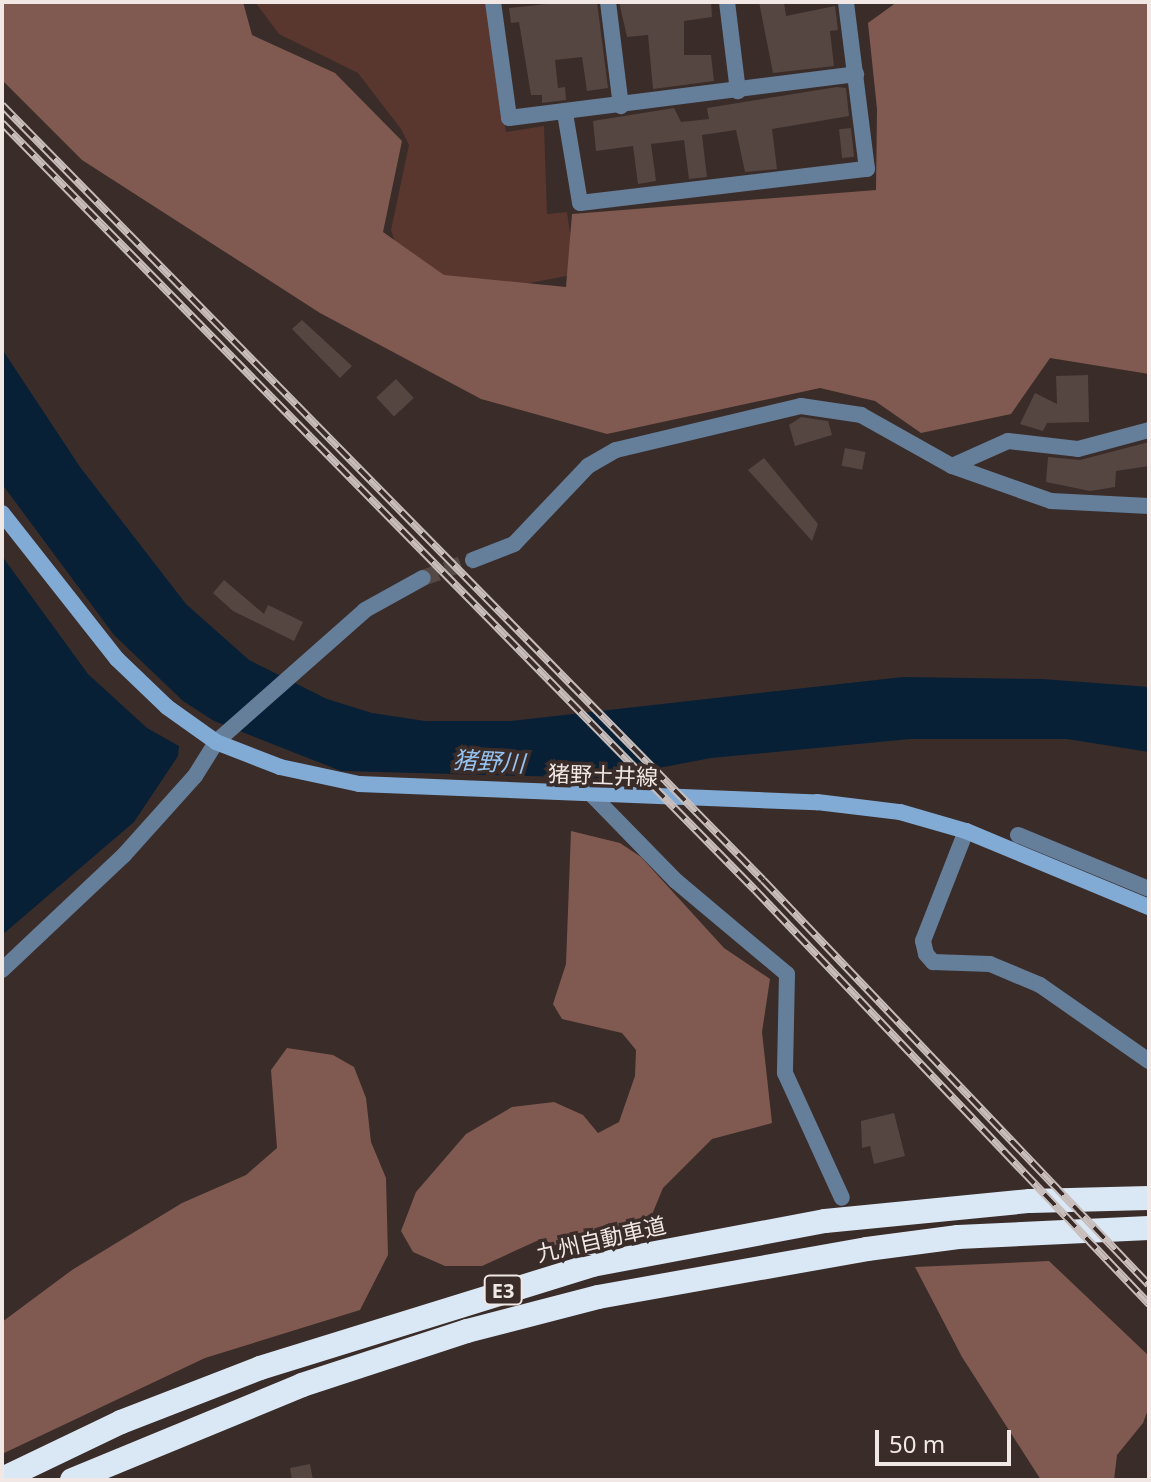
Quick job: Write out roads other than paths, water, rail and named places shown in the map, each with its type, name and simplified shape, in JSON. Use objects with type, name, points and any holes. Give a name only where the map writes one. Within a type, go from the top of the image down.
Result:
[{"type":"highway","name":"九州自動車道","points":[[2,1479],[121,1422],[260,1368],[592,1265],[825,1221],[1030,1201],[1149,1198]]},
{"type":"highway","name":"E3","points":[[72,1480],[302,1385],[467,1331],[598,1297],[867,1249],[1057,1230],[1149,1228]]},
{"type":"main road","name":"猪野土井線","points":[[2,513],[117,659],[167,707],[216,742],[280,767],[359,784],[593,796],[817,802],[900,812],[966,831],[1149,907]]},
{"type":"street","points":[[493,2],[509,118],[856,74]]},
{"type":"street","points":[[608,2],[621,106]]},
{"type":"street","points":[[727,2],[738,91]]},
{"type":"street","points":[[565,113],[580,203],[867,169],[846,2]]},
{"type":"street","points":[[473,560],[514,544],[588,466],[616,450],[801,406],[861,415],[952,466],[1051,501],[1149,506]]},
{"type":"street","points":[[952,466],[1008,441],[1078,449],[1149,430]]},
{"type":"street","points":[[2,970],[124,855],[195,776],[216,742],[365,610],[423,578]]},
{"type":"street","points":[[593,796],[676,881],[787,974],[785,1073],[842,1198]]},
{"type":"street","points":[[966,831],[923,941],[926,954],[933,962],[990,964],[1040,985],[1149,1061]]},
{"type":"street","points":[[1018,835],[1149,889]]},
{"type":"water","name":"猪野川","points":[[2,349],[80,467],[186,604],[249,660],[327,699],[372,713],[425,721],[511,721],[903,677],[1042,679],[1149,687],[1149,752],[1067,739],[910,739],[711,758],[606,778],[341,771],[214,721],[183,701],[114,635],[2,484]]},
{"type":"water","points":[[2,556],[88,674],[147,728],[179,746],[178,756],[134,822],[2,935]]},
{"type":"tunnel","points":[[423,578],[473,560]]},
{"type":"railway","points":[[2,105],[763,880],[1149,1285]]},
{"type":"railway","points":[[2,123],[755,890],[1149,1304]]}]
